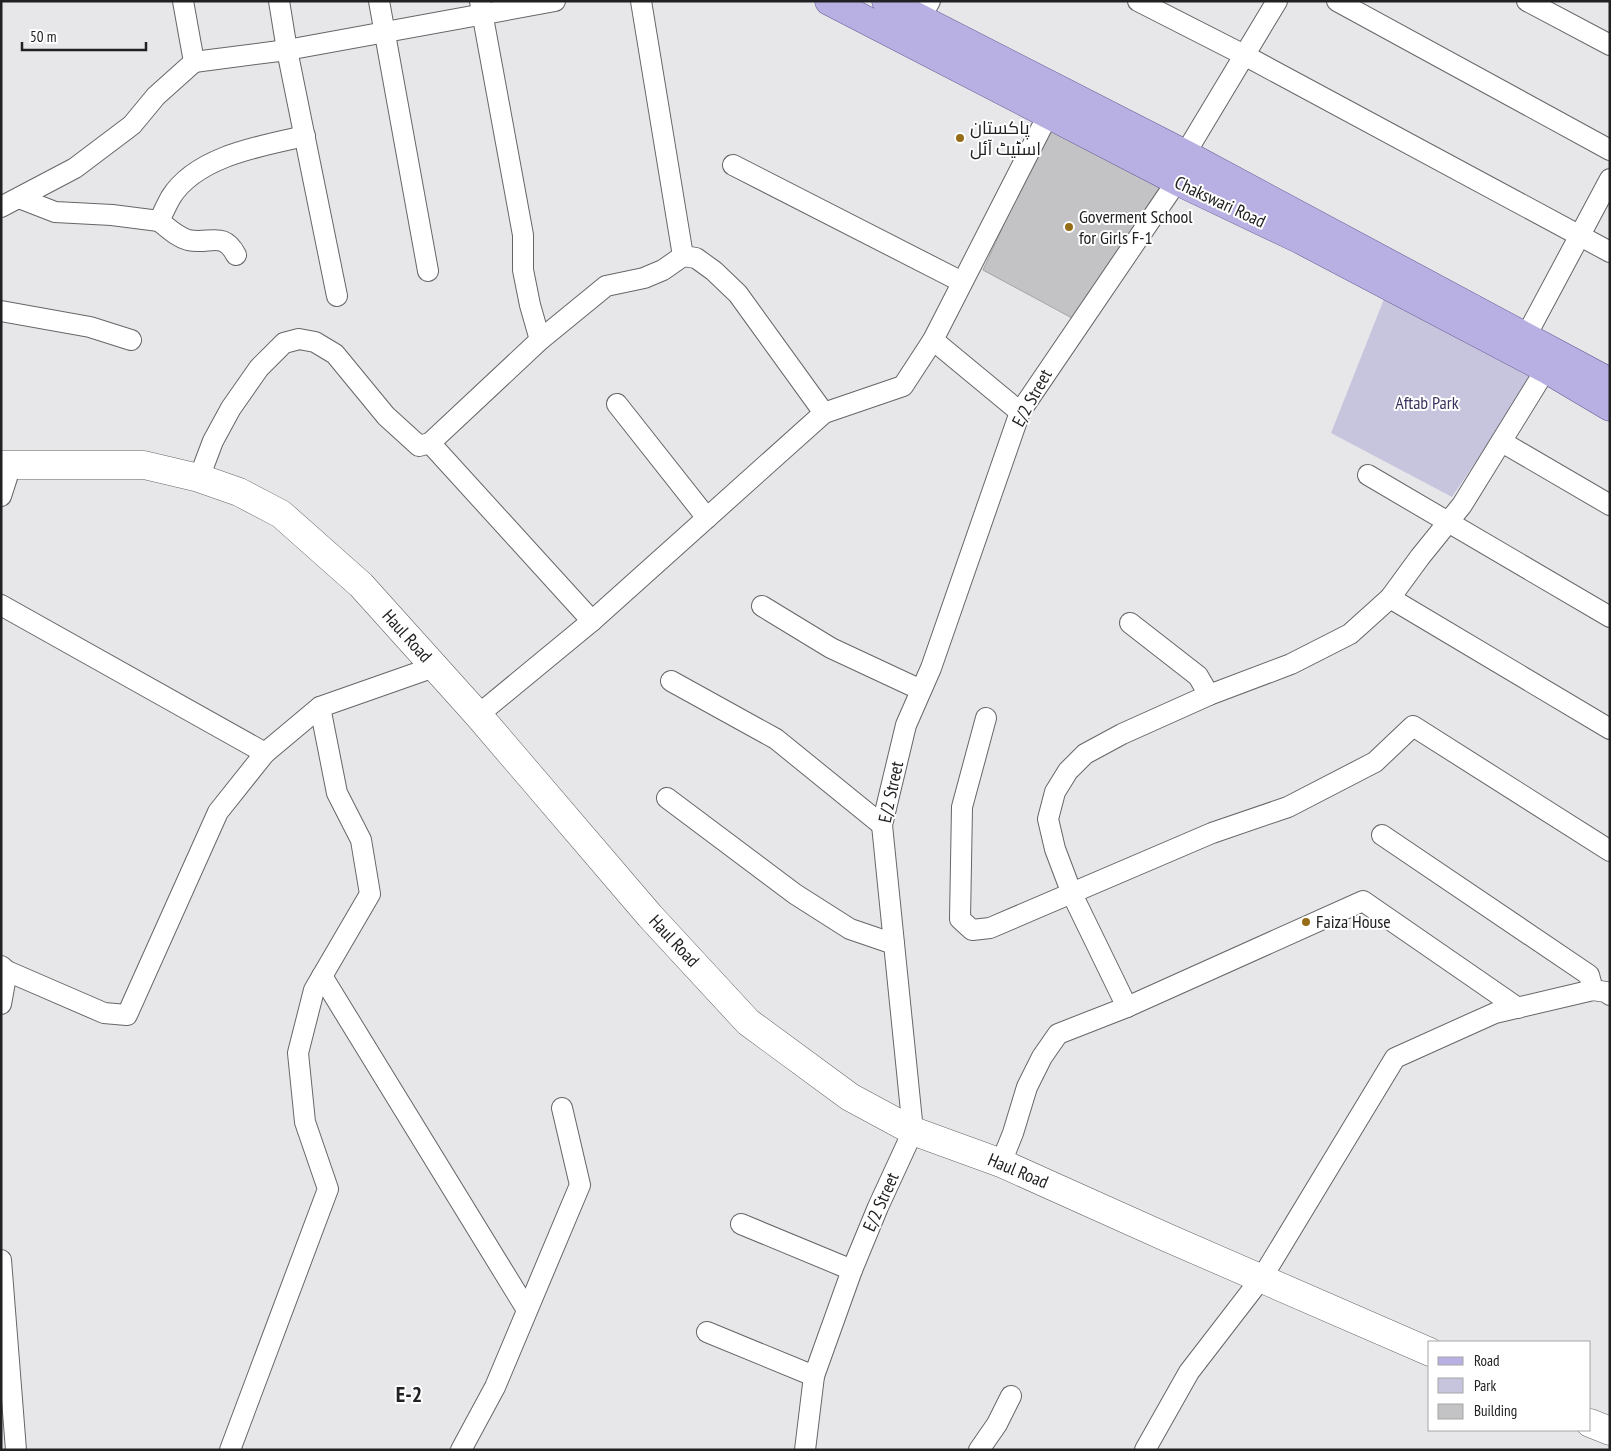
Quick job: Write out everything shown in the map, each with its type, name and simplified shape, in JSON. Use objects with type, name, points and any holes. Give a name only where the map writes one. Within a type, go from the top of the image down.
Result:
[{"type":"main road","name":"Chakswari Road","points":[[828,1],[1177,181],[1300,239],[1546,369],[1610,407]]},
{"type":"main road","name":"Chakswari Road","points":[[886,1],[925,10],[1185,154],[1610,382]]},
{"type":"main road","name":"Haul Road","points":[[6,465],[144,465],[199,478],[240,492],[281,514],[361,585],[478,715],[650,916],[748,1022],[850,1097],[913,1130],[1001,1163],[1428,1351]]},
{"type":"main road","points":[[1591,1422],[1610,1431]]},
{"type":"street","points":[[184,1],[194,62]]},
{"type":"street","points":[[279,1],[287,50],[337,296]]},
{"type":"street","points":[[380,1],[384,33],[428,271]]},
{"type":"street","points":[[10,202],[75,168],[132,125],[156,96],[194,62],[287,50],[384,33],[481,7],[556,1]]},
{"type":"street","points":[[641,1],[683,256]]},
{"type":"street","points":[[1138,1],[1610,252]]},
{"type":"street","points":[[1185,154],[1277,1]]},
{"type":"street","points":[[1337,1],[1610,150]]},
{"type":"street","points":[[1530,2],[1610,46]]},
{"type":"street","points":[[481,7],[523,235],[523,270],[540,340]]},
{"type":"street","points":[[478,715],[592,621],[824,414],[903,386],[933,340],[1048,115]]},
{"type":"street","points":[[159,221],[172,195],[195,172],[242,150],[304,136]]},
{"type":"street","points":[[733,165],[962,282]]},
{"type":"street","points":[[1526,336],[1610,179]]},
{"type":"street","name":"E/2 Street","points":[[805,1450],[814,1376],[852,1270],[913,1130],[882,825],[906,725],[931,668],[1020,412],[1177,181]]},
{"type":"street","points":[[10,202],[55,212],[112,215],[159,221],[174,233],[187,240],[222,240],[230,245],[236,255]]},
{"type":"street","points":[[199,478],[213,441],[231,408],[258,368],[284,343],[300,339],[315,342],[335,354],[386,416],[419,446],[430,443],[540,340],[606,286],[644,278],[663,270],[683,256],[696,258],[714,271],[738,294],[824,414]]},
{"type":"street","points":[[1,311],[90,327],[131,340]]},
{"type":"street","points":[[933,340],[1020,412]]},
{"type":"street","points":[[1127,1006],[1072,894],[1055,849],[1048,819],[1055,792],[1068,771],[1085,754],[1122,734],[1209,695],[1291,664],[1350,634],[1390,598],[1462,505],[1546,369]]},
{"type":"street","points":[[617,404],[707,518]]},
{"type":"street","points":[[1502,442],[1610,505]]},
{"type":"street","points":[[430,443],[592,621]]},
{"type":"street","points":[[1,496],[6,465]]},
{"type":"street","points":[[1368,475],[1610,617]]},
{"type":"street","points":[[1390,598],[1610,729]]},
{"type":"street","points":[[1,605],[265,752]]},
{"type":"street","points":[[762,606],[831,648],[921,690]]},
{"type":"street","points":[[1130,623],[1198,676],[1209,695]]},
{"type":"street","points":[[1,1004],[4,968],[104,1013],[127,1015],[218,812],[265,752],[320,707],[434,666]]},
{"type":"street","points":[[671,681],[776,739],[882,825]]},
{"type":"street","points":[[230,1450],[328,1189],[305,1122],[298,1053],[314,990],[370,894],[361,840],[337,793],[320,707]]},
{"type":"street","points":[[986,718],[962,807],[960,919],[972,930],[990,928],[1212,833],[1288,807],[1375,762],[1413,726],[1610,851]]},
{"type":"street","points":[[667,798],[795,894],[850,929],[894,944]]},
{"type":"street","points":[[1145,1450],[1189,1372],[1261,1279],[1395,1058],[1495,1013],[1601,992],[1589,975],[1382,835]]},
{"type":"street","points":[[1001,1163],[1013,1133],[1026,1087],[1042,1057],[1058,1034],[1127,1006],[1363,901],[1518,1008]]},
{"type":"street","points":[[322,976],[527,1310]]},
{"type":"street","points":[[461,1450],[495,1387],[580,1185],[562,1108]]},
{"type":"street","points":[[741,1224],[852,1270]]},
{"type":"street","points":[[1,1260],[16,1450]]},
{"type":"street","points":[[707,1332],[814,1376]]},
{"type":"street","points":[[979,1450],[997,1424],[1011,1396]]},
{"type":"green space","name":"Aftab Park","points":[[1384,299],[1533,377],[1452,497],[1331,433]]},
{"type":"building","name":"Goverment School for Girls F-1","points":[[1050,124],[1164,184],[1072,318],[983,270]]},
{"type":"place","name":"پاکستان اسٹیٹ آئل","points":[[960,138]]},
{"type":"place","name":"Goverment School for Girls F-1","points":[[1069,227]]},
{"type":"place","name":"Faiza House","points":[[1306,922]]},
{"type":"district","name":"E-2","points":[[409,1394]]}]
